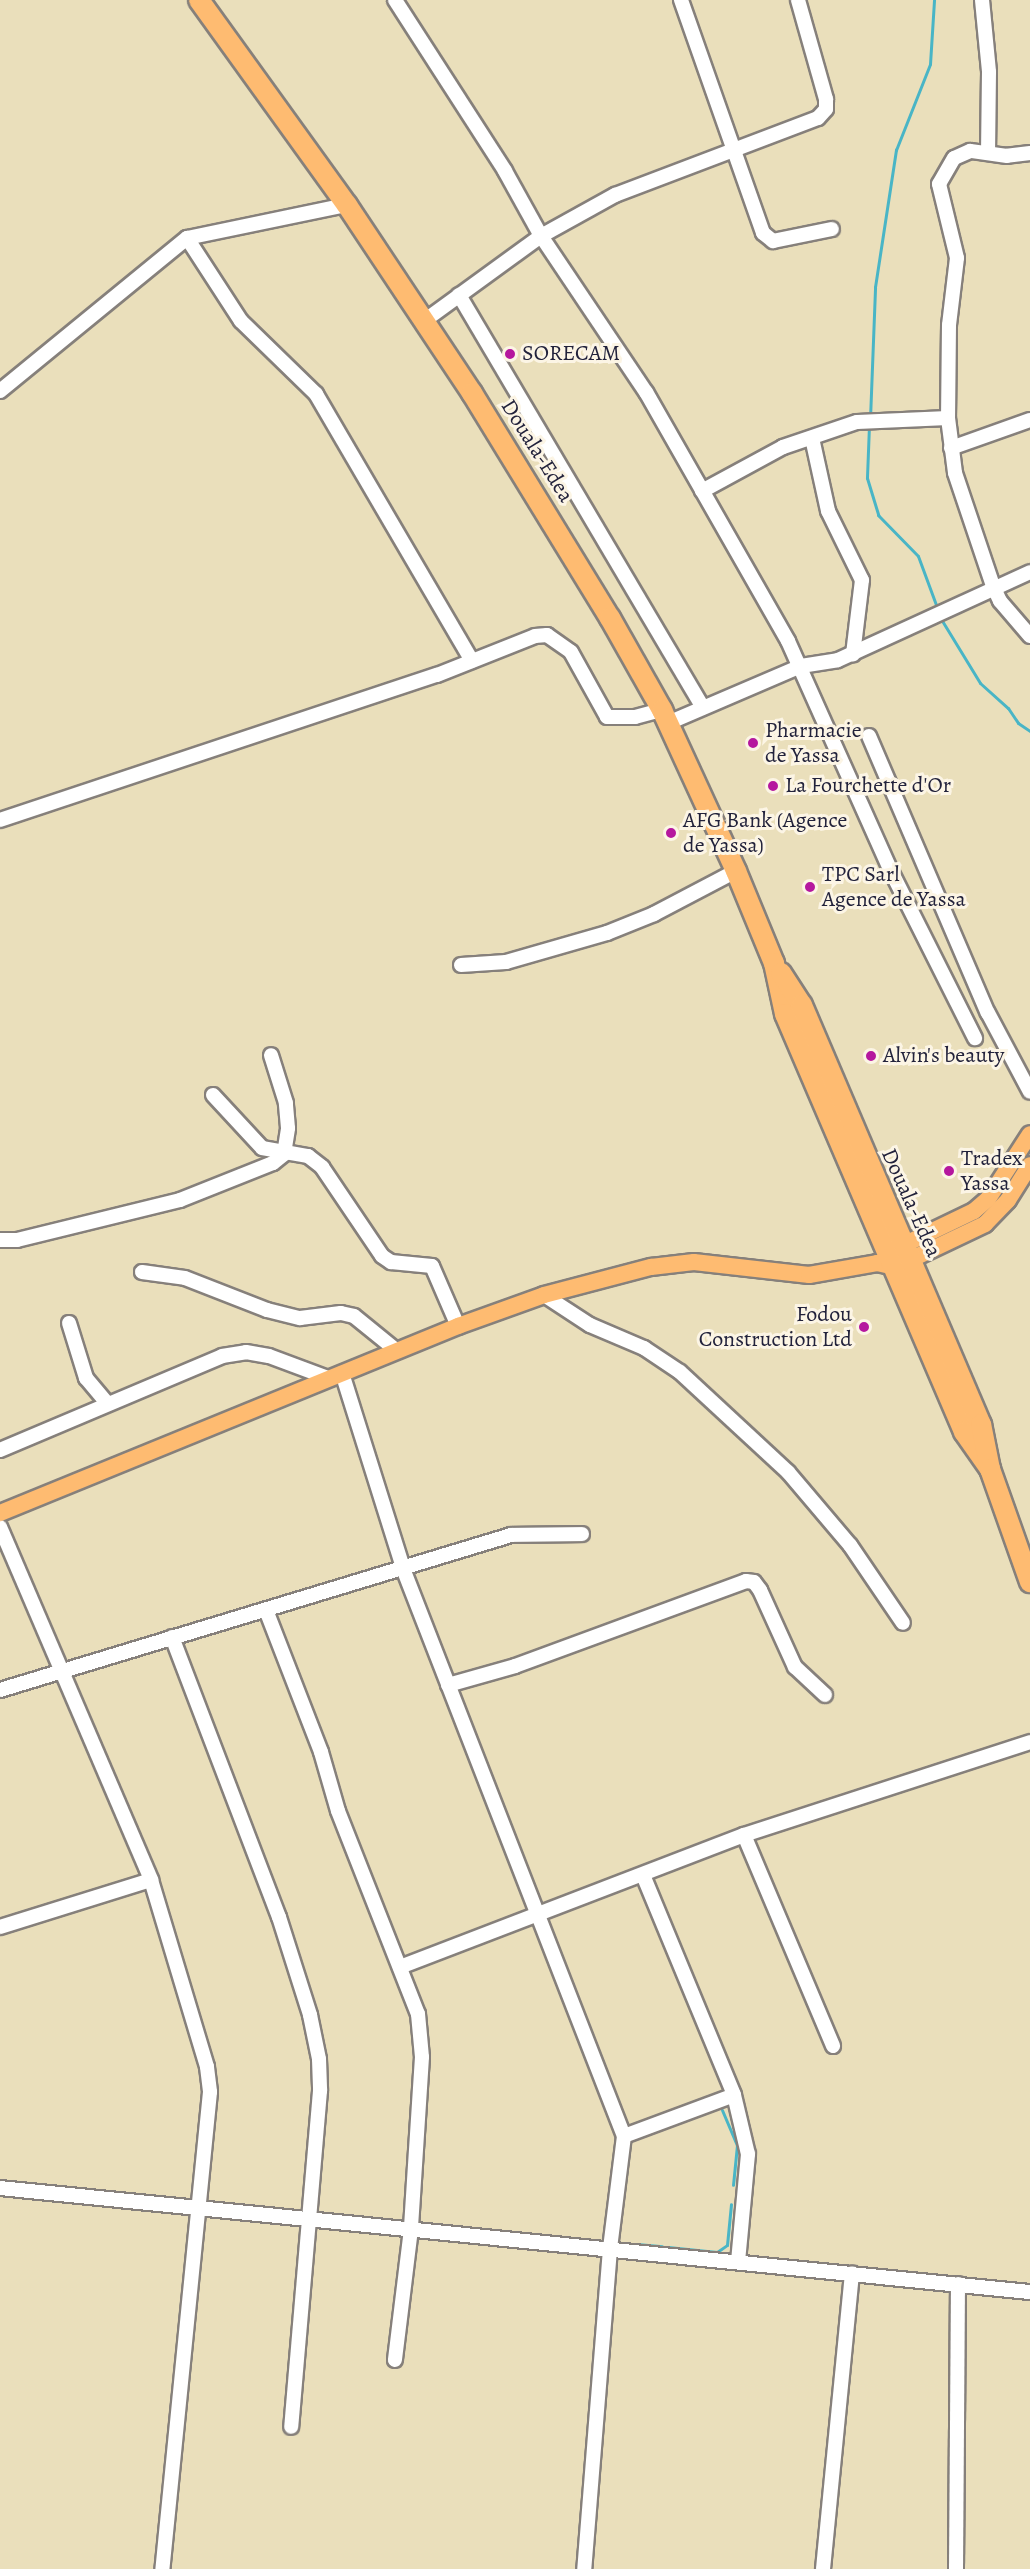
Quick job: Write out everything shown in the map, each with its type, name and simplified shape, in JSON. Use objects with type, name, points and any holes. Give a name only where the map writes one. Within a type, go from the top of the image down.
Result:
[{"type":"highway","name":"Douala-Edea","points":[[200,0],[347,205],[424,321],[546,512],[665,716],[736,871],[774,963],[785,1014],[895,1258],[964,1432],[990,1469],[1030,1582]]},
{"type":"main road","points":[[895,1258],[974,1211],[988,1199],[1030,1134]]},
{"type":"main road","points":[[0,1513],[335,1375],[544,1295],[651,1267],[694,1262],[809,1275],[895,1258],[984,1224],[1028,1176]]},
{"type":"street","points":[[395,0],[499,161],[541,236],[646,392],[801,666],[892,873],[975,1038]]},
{"type":"street","points":[[681,0],[763,233],[768,239],[832,229]]},
{"type":"street","points":[[424,321],[541,236],[615,195],[818,118],[826,109],[824,84],[798,0]]},
{"type":"street","points":[[982,0],[989,72],[988,151]]},
{"type":"street","points":[[1030,153],[1007,156],[988,151],[970,151],[954,158],[939,184],[957,258],[949,304],[948,418],[951,448],[969,523],[993,586],[1000,601],[1030,636]]},
{"type":"street","points":[[0,391],[187,238],[347,205]]},
{"type":"street","points":[[187,238],[241,321],[316,394],[472,661]]},
{"type":"street","points":[[459,295],[703,707]]},
{"type":"street","points":[[702,491],[783,447],[857,422],[948,418]]},
{"type":"street","points":[[951,448],[1030,420]]},
{"type":"street","points":[[812,438],[828,510],[862,580],[853,654]]},
{"type":"street","points":[[0,820],[472,661],[535,636],[548,635],[571,652],[607,717],[665,716],[703,707],[801,666],[853,654],[993,586],[1030,572]]},
{"type":"street","points":[[869,736],[988,1013],[1030,1092]]},
{"type":"street","points":[[461,965],[506,962],[607,933],[654,914],[736,871]]},
{"type":"street","points":[[271,1055],[286,1103],[288,1128],[284,1154]]},
{"type":"street","points":[[213,1095],[252,1140],[262,1148],[284,1154],[308,1156],[322,1167],[382,1256],[391,1262],[432,1266],[458,1326]]},
{"type":"street","points":[[0,1240],[17,1240],[180,1200],[249,1175],[284,1154]]},
{"type":"street","points":[[142,1272],[184,1278],[267,1311],[300,1318],[341,1314],[354,1316],[397,1351]]},
{"type":"street","points":[[544,1295],[590,1325],[644,1348],[675,1367],[788,1472],[849,1545],[903,1623]]},
{"type":"street","points":[[69,1323],[86,1378],[107,1403]]},
{"type":"street","points":[[0,1450],[222,1356],[246,1352],[335,1375],[404,1571],[624,2136],[610,2249],[584,2569]]},
{"type":"street","points":[[0,1527],[151,1880],[207,2067],[210,2092],[162,2569]]},
{"type":"street","points":[[0,1690],[172,1637],[404,1571],[512,1535],[582,1534]]},
{"type":"street","points":[[448,1685],[515,1666],[746,1581],[754,1582],[760,1590],[795,1667],[825,1695]]},
{"type":"street","points":[[266,1610],[418,2014],[422,2034],[411,2229],[395,2360]]},
{"type":"street","points":[[172,1637],[271,1895],[310,2015],[320,2091],[291,2427]]},
{"type":"street","points":[[400,1967],[744,1835],[1030,1742]]},
{"type":"street","points":[[744,1835],[833,2046]]},
{"type":"street","points":[[643,1875],[734,2095],[748,2154],[738,2262]]},
{"type":"street","points":[[0,1927],[151,1880]]},
{"type":"street","points":[[624,2136],[734,2095]]},
{"type":"street","points":[[0,2188],[1030,2292]]},
{"type":"street","points":[[823,2569],[852,2273]]},
{"type":"street","points":[[956,2569],[958,2284]]},
{"type":"waterway","points":[[870,419],[875,287],[896,150],[930,64],[934,0]]},
{"type":"waterway","points":[[869,425],[867,478],[878,515],[918,556],[938,610]]},
{"type":"waterway","points":[[941,619],[980,683],[1008,708],[1018,723],[1030,731]]},
{"type":"waterway","points":[[722,2110],[737,2145],[733,2185]]},
{"type":"waterway","points":[[668,2247],[717,2252],[727,2245],[731,2204]]},
{"type":"waterway","points":[[637,2244],[662,2246]]},
{"type":"place","name":"SORECAM","points":[[510,354]]},
{"type":"place","name":"Pharmacie de Yassa","points":[[753,743]]},
{"type":"place","name":"La Fourchette d'Or","points":[[773,786]]},
{"type":"place","name":"AFG Bank (Agence de Yassa)","points":[[671,833]]},
{"type":"place","name":"TPC Sarl Agence de Yassa","points":[[810,887]]},
{"type":"place","name":"Alvin's beauty","points":[[871,1056]]},
{"type":"place","name":"Tradex Yassa","points":[[949,1171]]},
{"type":"place","name":"Fodou Construction Ltd","points":[[864,1327]]}]
